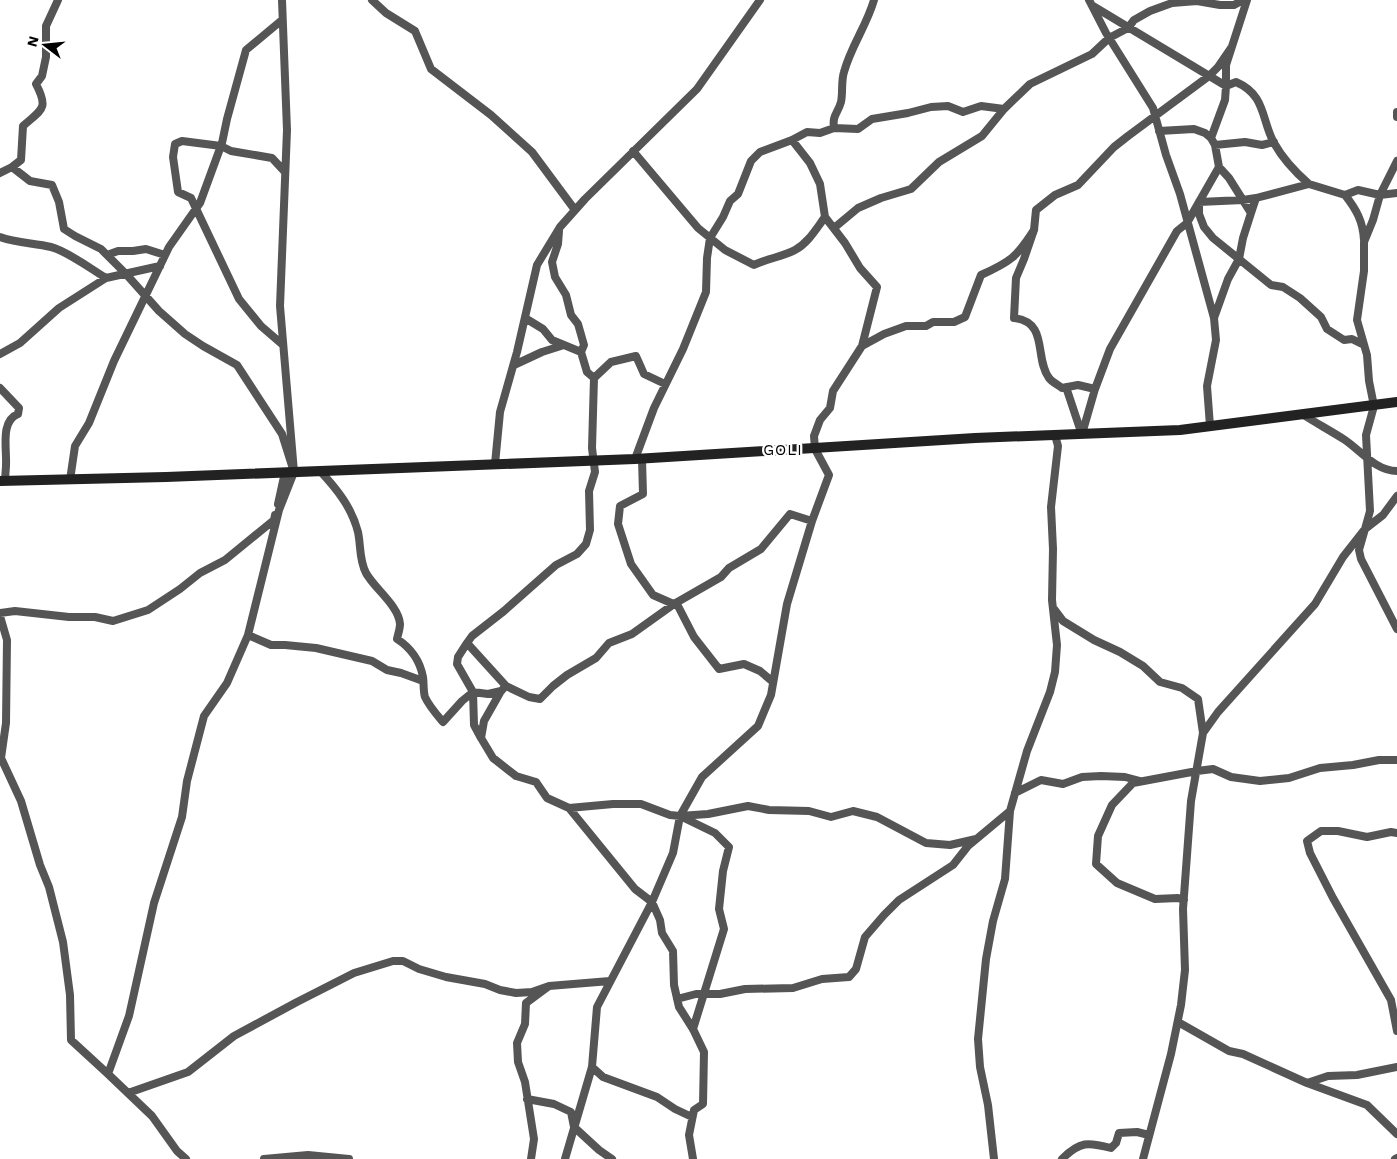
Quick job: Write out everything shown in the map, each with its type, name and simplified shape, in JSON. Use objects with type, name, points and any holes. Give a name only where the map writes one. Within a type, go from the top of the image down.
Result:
[{"type":"main road","points":[[2,481],[594,461],[975,438],[1180,430],[1397,402]]},
{"type":"street","points":[[0,174],[21,160],[23,126],[42,109],[44,99],[36,84],[42,76],[46,57],[46,26],[58,0]]},
{"type":"street","points":[[108,1074],[128,1016],[154,903],[182,818],[187,781],[204,716],[227,683],[248,635],[290,472],[280,306],[287,130],[282,0]]},
{"type":"street","points":[[372,0],[386,13],[415,31],[431,69],[491,115],[532,152],[575,210]]},
{"type":"street","points":[[495,464],[500,412],[514,365],[537,265],[560,227],[575,210],[697,89],[760,0]]},
{"type":"street","points":[[834,128],[833,119],[841,102],[844,72],[858,37],[871,12],[874,0]]},
{"type":"street","points":[[834,228],[858,208],[881,198],[912,189],[939,162],[982,136],[1004,109],[1030,84],[1092,54],[1109,38],[1128,28],[1134,20],[1150,11],[1172,3],[1197,1],[1234,6],[1242,0]]},
{"type":"street","points":[[1247,0],[1226,65],[1225,100],[1213,142],[1219,167],[1229,178],[1251,214]]},
{"type":"street","points":[[1090,3],[1128,28],[1226,86]]},
{"type":"street","points":[[1090,3],[1109,38],[1153,108],[1180,194],[1214,318],[1216,340],[1207,386],[1210,426]]},
{"type":"street","points":[[70,480],[75,446],[90,423],[114,361],[160,266],[200,203],[221,146],[226,119],[246,50],[282,20]]},
{"type":"street","points":[[1095,389],[1078,385],[1062,388],[1049,379],[1042,360],[1038,333],[1023,319],[1014,318],[1016,278],[1034,230],[1036,210],[1055,195],[1078,185],[1114,147],[1209,76],[1218,67],[1231,48]]},
{"type":"street","points":[[1226,86],[1236,82],[1248,87],[1256,97],[1274,142],[1292,169],[1309,184],[1345,195],[1357,210],[1363,227],[1364,271],[1357,320],[1367,355],[1369,381],[1374,406],[1367,430],[1366,458],[1370,511],[1359,554],[1397,629]]},
{"type":"street","points":[[773,682],[760,671],[744,664],[720,668],[694,637],[678,606],[653,595],[631,564],[618,524],[620,506],[643,494],[639,459],[654,408],[683,349],[706,292],[707,258],[710,238],[723,217],[730,200],[738,194],[751,161],[760,152],[807,132],[820,133],[834,128],[858,129],[872,118],[948,106],[963,112],[981,106],[1004,109]]},
{"type":"street","points":[[1397,112],[1397,117]]},
{"type":"street","points":[[1159,130],[1194,129],[1213,142],[1245,142],[1262,145],[1274,142]]},
{"type":"street","points":[[565,1159],[592,1067],[597,1007],[652,902],[673,853],[680,816],[702,777],[758,726],[770,695],[787,604],[812,521],[829,474],[815,449],[814,436],[820,420],[830,408],[833,390],[862,346],[877,287],[860,268],[825,217],[820,184],[810,163],[792,140]]},
{"type":"street","points":[[283,345],[261,326],[239,299],[191,198],[178,192],[173,157],[175,144],[182,142],[221,146],[231,151],[272,158],[285,172]]},
{"type":"street","points":[[633,151],[698,228],[725,250],[754,265],[795,250],[810,238],[825,217]]},
{"type":"street","points":[[1364,242],[1373,220],[1380,194],[1397,161]]},
{"type":"street","points":[[12,167],[30,181],[52,185],[59,202],[64,229],[100,249],[107,255],[159,311],[185,334],[236,365],[282,434],[290,472],[274,520],[225,560],[200,573],[180,590],[148,610],[113,621],[95,617],[69,617],[15,611],[0,614],[7,640],[3,702],[6,723],[0,759],[20,802],[49,887],[60,933],[70,995],[71,1040],[152,1116],[177,1151],[186,1159]]},
{"type":"street","points":[[1082,434],[1095,389],[1110,349],[1147,281],[1177,231],[1187,223],[1219,167]]},
{"type":"street","points":[[1199,202],[1256,198],[1309,184]]},
{"type":"street","points":[[1345,195],[1358,190],[1380,194],[1397,193]]},
{"type":"street","points":[[1214,318],[1228,279],[1239,259],[1243,238],[1256,198]]},
{"type":"street","points":[[1199,202],[1199,214],[1204,227],[1213,238],[1271,285],[1283,287],[1300,298],[1321,317],[1327,328],[1344,340],[1352,339],[1364,345]]},
{"type":"street","points":[[560,227],[558,244],[552,262],[555,277],[566,295],[571,315],[578,324],[584,345],[581,352],[587,372],[594,378]]},
{"type":"street","points":[[862,346],[884,334],[906,326],[926,326],[933,322],[954,322],[965,317],[981,276],[1005,265],[1021,250],[1034,230]]},
{"type":"street","points":[[0,237],[53,247],[106,278]]},
{"type":"street","points":[[107,255],[146,249],[166,255]]},
{"type":"street","points":[[0,354],[20,343],[59,308],[106,278],[160,266]]},
{"type":"street","points":[[525,318],[543,329],[552,340],[581,352]]},
{"type":"street","points":[[514,365],[542,352],[564,346]]},
{"type":"street","points":[[665,384],[644,374],[636,356],[611,362],[594,378],[595,472],[588,491],[590,530],[586,544],[577,554],[556,565],[504,612],[472,636],[458,657],[457,664],[473,692],[474,725],[493,758],[516,776],[536,782],[547,798],[569,808],[635,889],[652,902],[660,920],[662,933],[673,951],[674,985],[678,1007],[693,1029],[704,1052],[703,1104],[694,1110],[689,1135],[693,1159]]},
{"type":"street","points":[[1066,387],[1082,434]]},
{"type":"street","points":[[0,388],[19,408],[18,414],[12,416],[7,423],[4,448],[6,464],[2,481]]},
{"type":"street","points":[[1302,414],[1347,442],[1366,458],[1389,471],[1397,471]]},
{"type":"street","points":[[994,1159],[988,1105],[980,1067],[978,1039],[986,959],[993,921],[1004,879],[1010,811],[1027,751],[1050,692],[1055,672],[1057,645],[1053,607],[1051,507],[1058,446],[1055,435]]},
{"type":"street","points":[[320,471],[336,488],[351,512],[358,532],[360,558],[366,575],[393,607],[400,623],[397,639],[405,644],[414,654],[422,674],[425,696],[436,714],[444,722],[462,701],[473,692],[488,694],[503,689]]},
{"type":"street","points":[[1203,733],[1218,712],[1315,604],[1343,557],[1365,529],[1394,504],[1397,496]]},
{"type":"street","points":[[467,643],[503,689],[540,699],[553,686],[596,658],[609,643],[632,634],[674,604],[721,577],[729,568],[761,549],[790,514],[812,521]]},
{"type":"street","points":[[1053,607],[1063,621],[1143,666],[1160,682],[1182,688],[1198,699],[1203,733],[1191,801],[1184,900],[1185,970],[1178,1022],[1143,1159]]},
{"type":"street","points":[[248,635],[271,646],[286,645],[316,648],[372,661],[387,670],[401,673],[423,682]]},
{"type":"street","points":[[481,738],[484,721],[503,689]]},
{"type":"street","points":[[1184,900],[1178,898],[1155,899],[1117,884],[1096,864],[1098,836],[1112,805],[1133,783],[1213,769],[1231,777],[1260,781],[1289,778],[1320,768],[1379,760],[1397,760]]},
{"type":"street","points":[[1015,793],[1041,780],[1063,784],[1082,777],[1101,776],[1125,777],[1142,781]]},
{"type":"street","points":[[569,808],[612,804],[641,804],[670,815],[680,816],[708,814],[748,806],[769,810],[809,810],[831,817],[853,811],[878,817],[926,843],[950,845],[976,839]]},
{"type":"street","points":[[677,999],[696,994],[720,994],[745,989],[793,988],[822,979],[849,977],[856,969],[865,937],[898,900],[953,865],[976,839],[1010,811]]},
{"type":"street","points":[[680,816],[715,833],[729,847],[723,872],[719,910],[724,929],[693,1029]]},
{"type":"street","points":[[1397,834],[1391,832],[1367,837],[1338,831],[1322,831],[1307,841],[1310,853],[1333,898],[1390,1000],[1397,1031]]},
{"type":"street","points":[[128,1093],[188,1072],[234,1036],[354,973],[393,961],[403,961],[418,969],[446,977],[484,984],[516,993],[532,992],[549,986],[610,981]]},
{"type":"street","points":[[531,1159],[534,1139],[525,1082],[518,1062],[518,1043],[525,1024],[526,1003],[549,986]]},
{"type":"street","points":[[1178,1022],[1229,1051],[1243,1054],[1308,1083],[1367,1105],[1397,1134]]},
{"type":"street","points":[[592,1067],[603,1076],[657,1097],[692,1118]]},
{"type":"street","points":[[1308,1083],[1328,1076],[1357,1075],[1397,1067]]},
{"type":"street","points":[[527,1099],[554,1104],[571,1112],[574,1127],[612,1159]]},
{"type":"street","points":[[1062,1159],[1073,1148],[1087,1143],[1112,1148],[1116,1143],[1119,1133],[1137,1132],[1149,1135]]},
{"type":"street","points":[[264,1159],[308,1155],[349,1159]]},
{"type":"district","name":"GOLI","points":[[783,450]]}]
